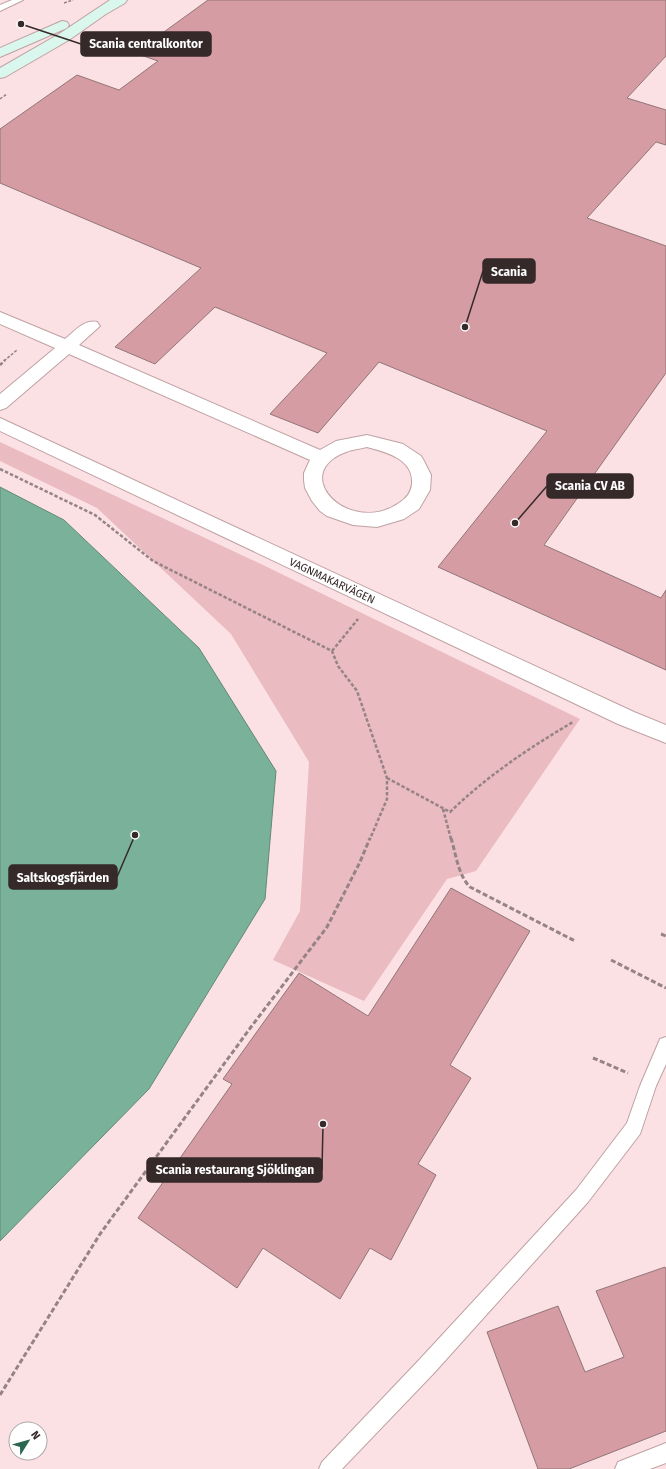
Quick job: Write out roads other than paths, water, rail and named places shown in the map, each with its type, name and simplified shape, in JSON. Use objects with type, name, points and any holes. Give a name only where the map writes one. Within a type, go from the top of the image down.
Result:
[{"type":"main road","points":[[0,74],[64,37],[101,11],[120,0]]},
{"type":"main road","points":[[0,52],[51,29],[101,11]]},
{"type":"street","points":[[0,317],[322,458]]},
{"type":"street","points":[[0,404],[91,326]]},
{"type":"street","name":"VAGNMAKARVÄGEN","points":[[0,424],[626,718],[666,734]]},
{"type":"street","points":[[362,442],[385,444],[401,450],[414,459],[421,470],[423,483],[420,496],[410,507],[395,515],[384,518],[359,519],[341,515],[327,507],[317,495],[312,483],[314,470],[322,458],[334,449],[350,443],[362,442]]},
{"type":"lane","points":[[0,8],[19,0]]},
{"type":"lane","points":[[329,1469],[428,1366],[582,1196],[634,1128],[648,1086],[666,1045]]},
{"type":"lane","points":[[625,1469],[666,1453]]},
{"type":"place","name":"Scania centralkontor","points":[[21,24]]},
{"type":"place","name":"Scania","points":[[465,327]]},
{"type":"place","name":"Scania CV AB","points":[[515,523]]},
{"type":"place","name":"Saltskogsfjärden","points":[[135,835]]},
{"type":"place","name":"Scania restaurang Sjöklingan","points":[[323,1124]]}]
